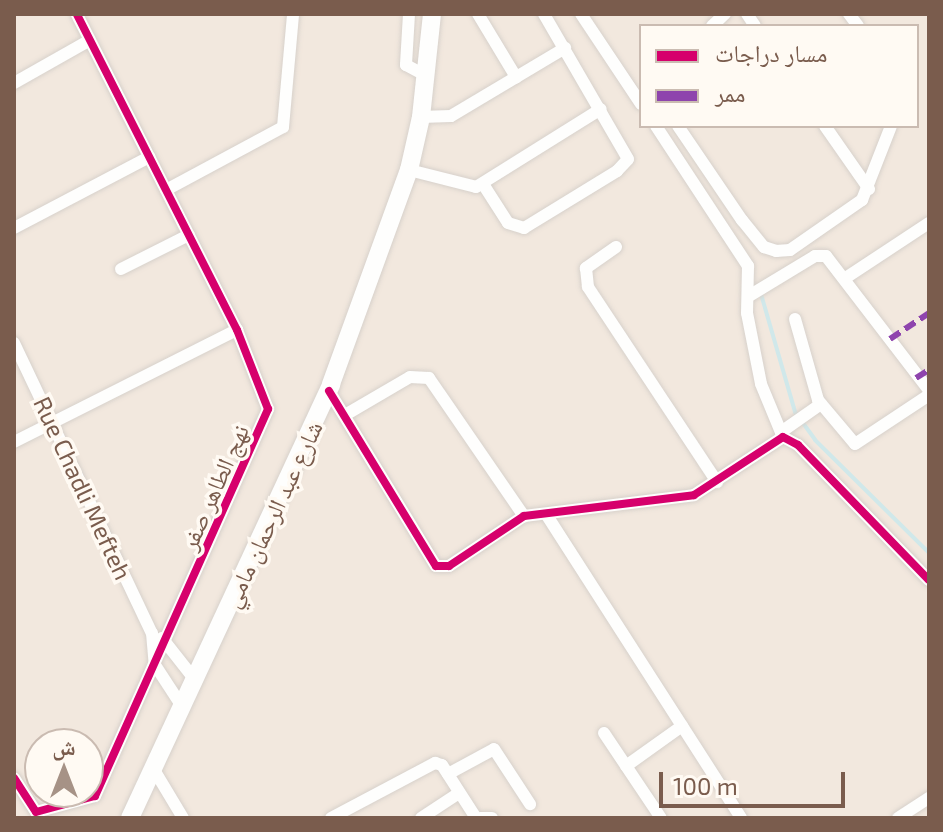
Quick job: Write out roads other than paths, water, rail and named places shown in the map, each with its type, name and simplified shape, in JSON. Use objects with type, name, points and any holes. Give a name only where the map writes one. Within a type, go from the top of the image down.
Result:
[{"type":"street","name":"نهج الطاهر صفر","points":[[14,778],[36,812],[87,802],[97,792],[267,416],[267,396],[237,330],[77,14]]},
{"type":"street","points":[[166,190],[283,127],[293,14]]},
{"type":"street","points":[[409,14],[406,65],[427,76]]},
{"type":"street","name":"شارع عبد الرحمان مامي","points":[[130,818],[329,391],[409,170],[421,117],[432,14]]},
{"type":"street","points":[[478,14],[516,77]]},
{"type":"street","points":[[483,184],[508,223],[524,228],[625,165],[627,151],[544,14]]},
{"type":"street","points":[[581,14],[639,101]]},
{"type":"street","points":[[14,83],[90,40]]},
{"type":"street","points":[[421,117],[451,116],[565,48]]},
{"type":"street","points":[[409,170],[469,187],[483,184],[601,109]]},
{"type":"street","points":[[657,128],[748,266],[747,313],[761,384],[782,435],[798,445],[929,580]]},
{"type":"street","points":[[679,128],[742,220],[764,247],[776,251],[790,250],[862,200],[869,189],[890,128]]},
{"type":"street","points":[[826,128],[869,189]]},
{"type":"street","points":[[14,228],[149,157]]},
{"type":"street","points":[[847,277],[929,223]]},
{"type":"street","points":[[121,269],[189,235]]},
{"type":"street","points":[[616,247],[586,268],[588,287],[717,482]]},
{"type":"street","points":[[749,296],[815,256],[826,256],[847,277],[929,392],[861,443],[849,440],[821,404],[795,319]]},
{"type":"street","points":[[14,442],[237,330]]},
{"type":"street","name":"Rue Chadli Mefteh","points":[[14,343],[152,633],[155,665]]},
{"type":"street","points":[[345,415],[410,377],[429,378],[524,516]]},
{"type":"street","points":[[329,391],[436,566],[449,566],[524,516],[676,500],[717,482],[821,404]]},
{"type":"street","points":[[546,514],[741,818]]},
{"type":"street","points":[[152,633],[167,641],[196,681]]},
{"type":"street","points":[[155,665],[183,708]]},
{"type":"street","points":[[626,766],[682,726]]},
{"type":"street","points":[[604,733],[661,818]]},
{"type":"street","points":[[448,774],[494,749],[530,804]]},
{"type":"street","points":[[331,818],[431,763],[442,765],[478,818],[492,818]]},
{"type":"street","points":[[153,768],[183,818]]},
{"type":"street","points":[[421,818],[459,793]]},
{"type":"street","points":[[898,818],[929,798]]},
{"type":"waterway","points":[[761,294],[795,412],[815,440],[929,553]]}]
